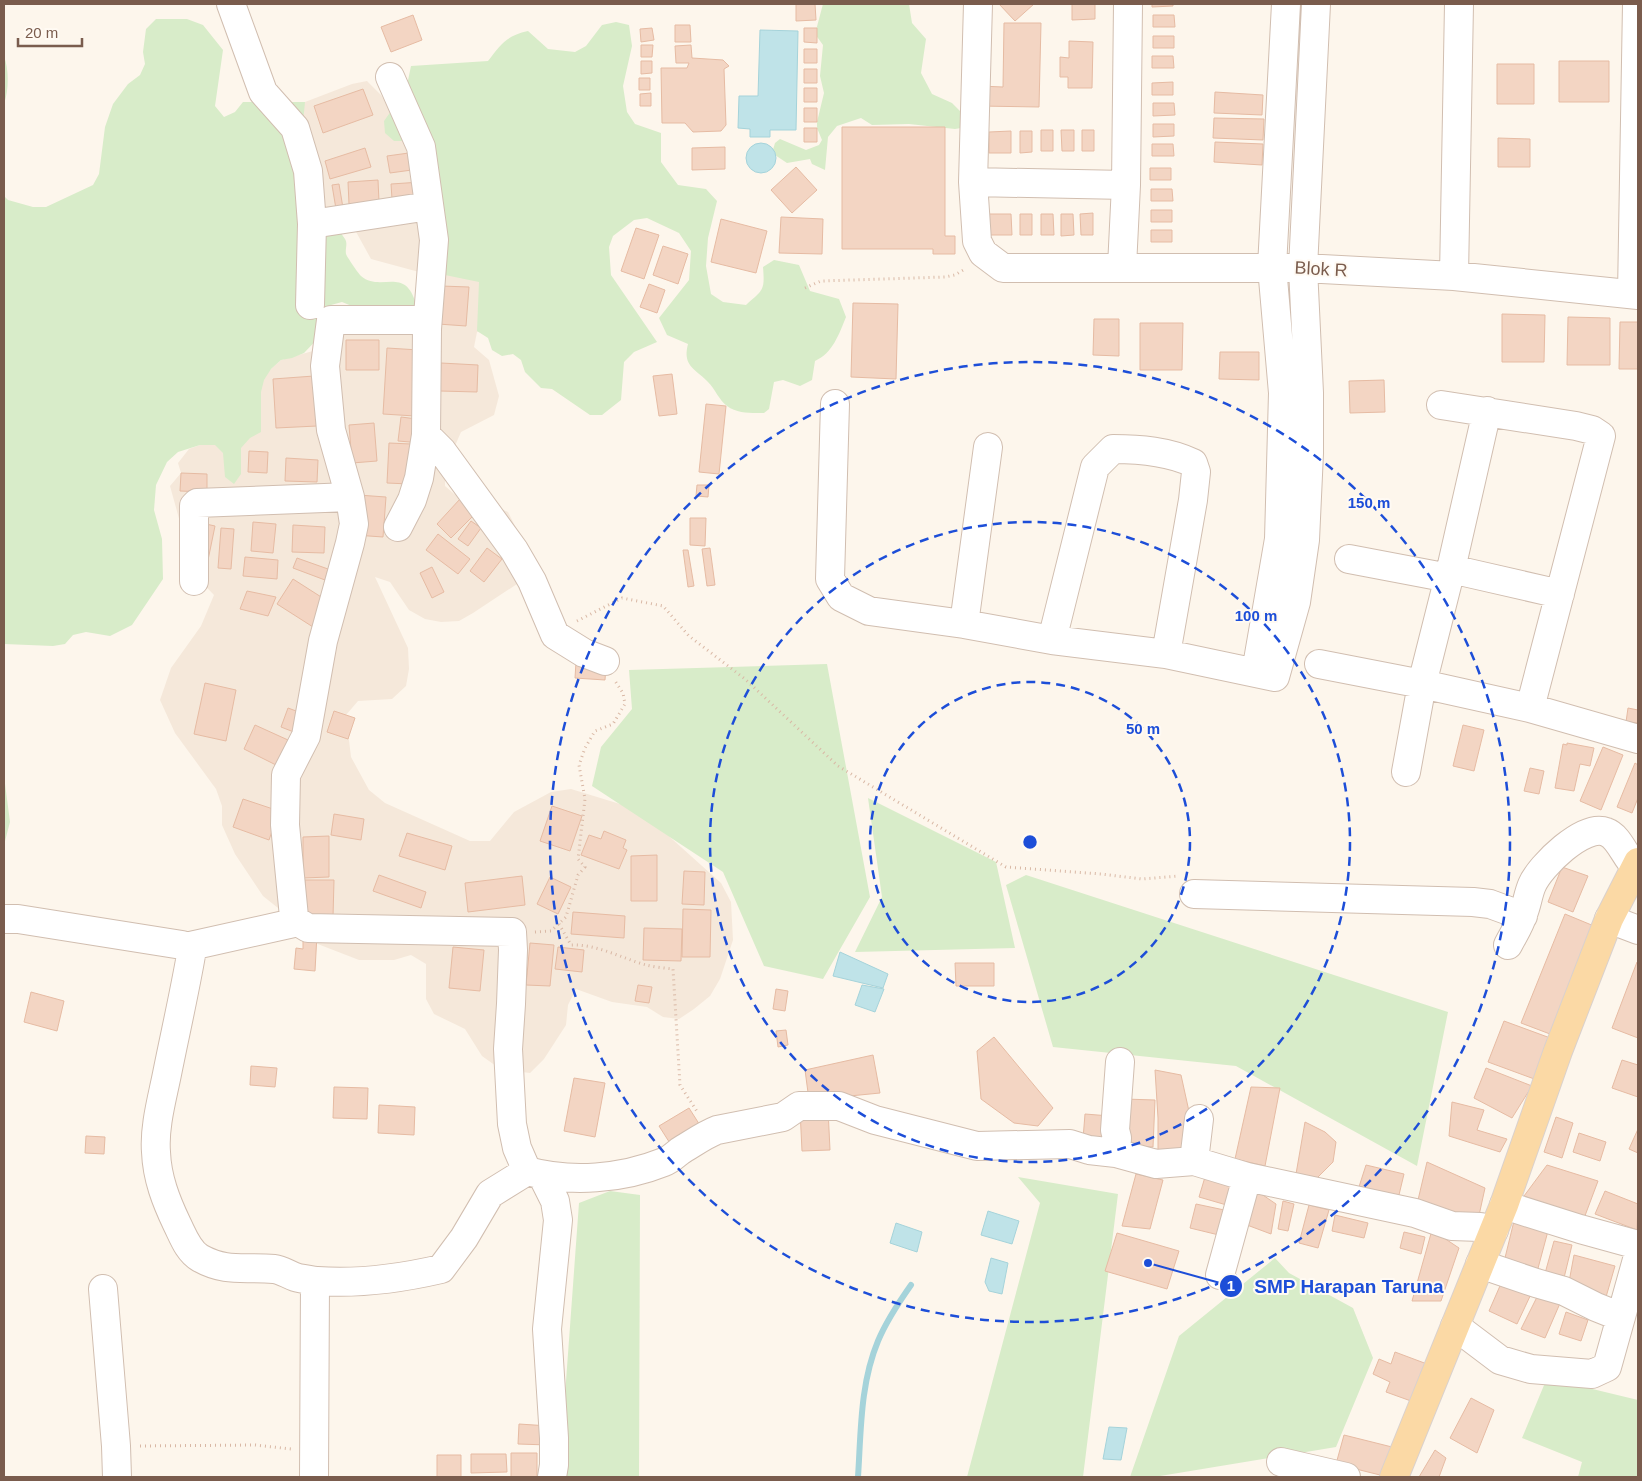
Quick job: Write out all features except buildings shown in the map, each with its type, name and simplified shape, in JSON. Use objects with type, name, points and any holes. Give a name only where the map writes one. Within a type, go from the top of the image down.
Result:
[{"type":"main road","points":[[1394,1477],[1499,1218],[1558,1052],[1609,919],[1637,865]]},
{"type":"street","points":[[231,4],[263,92],[295,128],[308,171],[312,224],[310,305]]},
{"type":"street","points":[[978,4],[973,182],[977,241],[993,260]]},
{"type":"street","points":[[1122,268],[1126,185],[1128,4]]},
{"type":"street","points":[[1256,672],[1279,539],[1284,393],[1272,267],[1286,4]]},
{"type":"street","points":[[835,404],[830,579],[834,588],[842,597],[869,611],[964,624],[1052,640],[1166,654],[1275,677],[1296,602],[1305,540],[1309,453],[1309,393],[1303,268],[1316,4]]},
{"type":"street","points":[[1454,276],[1459,4]]},
{"type":"street","points":[[1635,295],[1637,4]]},
{"type":"street","points":[[390,77],[421,147],[434,240],[427,320],[426,435],[419,478],[412,500],[398,527]]},
{"type":"street","points":[[973,182],[1126,185]]},
{"type":"street","points":[[312,224],[429,206]]},
{"type":"street","name":"Blok R","points":[[993,260],[1122,268],[1272,267],[1454,276],[1635,295]]},
{"type":"street","points":[[427,320],[331,320],[325,366],[330,430],[350,497],[354,524],[323,640],[306,736],[286,775],[285,825],[294,917],[308,928],[494,930],[512,932],[513,950],[508,1049],[512,1124],[517,1148],[555,1201],[558,1220],[547,1329],[554,1438],[552,1477]]},
{"type":"street","points":[[1441,405],[1576,426],[1592,430],[1601,436],[1530,708]]},
{"type":"street","points":[[1406,772],[1422,684],[1450,573],[1487,411]]},
{"type":"street","points":[[426,435],[442,451],[514,550],[532,582],[555,635],[584,653],[605,661]]},
{"type":"street","points":[[964,624],[988,447]]},
{"type":"street","points":[[1052,640],[1095,467],[1113,449],[1135,449],[1168,454],[1185,459],[1193,463],[1196,472],[1193,500],[1166,654]]},
{"type":"street","points":[[1282,451],[1309,453]]},
{"type":"street","points":[[194,581],[194,506],[197,503],[350,497]]},
{"type":"street","points":[[1349,559],[1450,573],[1560,594]]},
{"type":"street","points":[[1319,664],[1530,708],[1638,738]]},
{"type":"street","points":[[1508,945],[1523,916],[1532,884],[1542,868],[1578,836],[1597,831],[1607,832],[1637,865]]},
{"type":"street","points":[[1194,894],[1473,902],[1490,904],[1523,916]]},
{"type":"street","points":[[4,919],[18,919],[182,945],[189,950],[191,955],[158,1122],[156,1152],[161,1187],[186,1242],[199,1258],[219,1267],[274,1269],[285,1271],[295,1277],[315,1281],[370,1281],[440,1269],[464,1238],[490,1194],[535,1173],[575,1178],[621,1174],[665,1162],[706,1134],[784,1116],[799,1106],[839,1106],[875,1120],[977,1146],[1070,1144],[1089,1150],[1116,1153],[1156,1164],[1194,1161],[1247,1177],[1415,1213],[1452,1226],[1480,1226],[1499,1218],[1580,1229],[1638,1245]]},
{"type":"street","points":[[1609,919],[1638,930]]},
{"type":"street","points":[[186,947],[298,922]]},
{"type":"street","points":[[1116,1153],[1117,1138],[1115,1130],[1120,1062]]},
{"type":"street","points":[[1194,1161],[1199,1119]]},
{"type":"street","points":[[1220,1275],[1247,1177]]},
{"type":"street","points":[[1455,1326],[1500,1360],[1531,1369],[1592,1374],[1607,1367],[1638,1256]]},
{"type":"street","points":[[1480,1264],[1536,1284],[1564,1291],[1596,1307],[1622,1317]]},
{"type":"street","points":[[314,1465],[315,1281]]},
{"type":"street","points":[[103,1289],[117,1477]]},
{"type":"street","points":[[1281,1462],[1346,1477]]},
{"type":"path","points":[[805,288],[825,280],[945,277],[970,266],[993,260]]},
{"type":"path","points":[[555,635],[583,617],[622,598],[663,606],[689,636],[745,679],[838,766],[1006,866],[1142,879],[1194,876],[1194,894]]},
{"type":"path","points":[[512,932],[542,933],[551,931],[559,924],[566,917],[578,875],[586,867],[578,859],[585,799],[579,765],[585,748],[595,731],[613,724],[625,704],[623,693],[605,661]]},
{"type":"path","points":[[559,924],[571,945],[580,944],[647,965],[673,969],[680,1085],[700,1116],[706,1134]]},
{"type":"path","points":[[116,1446],[255,1445],[314,1465]]},
{"type":"shaded area","points":[[367,81],[381,95],[494,281],[511,315],[477,332],[474,347],[489,360],[499,396],[494,415],[461,432],[445,469],[445,486],[460,499],[490,504],[508,512],[517,530],[525,567],[517,584],[459,621],[441,622],[425,619],[409,610],[390,582],[375,577],[408,648],[409,669],[406,686],[392,699],[358,701],[346,715],[351,757],[369,790],[385,803],[470,841],[490,841],[514,812],[551,792],[571,789],[633,808],[652,821],[721,883],[731,902],[733,940],[720,979],[710,996],[679,1019],[663,1017],[647,1007],[612,1002],[576,989],[568,1005],[566,1025],[544,1059],[530,1073],[496,1066],[482,1056],[465,1029],[434,1014],[426,999],[426,964],[411,955],[394,960],[359,960],[310,941],[288,916],[263,896],[235,854],[222,825],[222,806],[216,789],[175,733],[160,700],[171,668],[201,626],[214,595],[186,566],[188,551],[170,486],[181,473],[178,463],[189,449],[200,445],[255,378],[271,369],[281,360],[327,347],[333,331],[416,304],[419,272],[371,259],[355,230],[324,220],[295,128],[305,102],[352,84]]},
{"type":"green space","points":[[823,4],[909,4],[912,23],[926,39],[921,73],[932,94],[952,103],[967,118],[961,128],[909,124],[872,125],[861,118],[837,126],[828,137],[825,170],[812,164],[810,159],[787,163],[772,153],[775,143],[780,139],[806,150],[819,145],[822,140],[817,128],[817,122],[824,93],[820,76],[823,45],[815,34]]},
{"type":"green space","points":[[156,19],[187,19],[203,25],[223,50],[215,106],[224,117],[235,112],[243,102],[305,102],[297,183],[345,239],[346,254],[361,276],[376,282],[399,282],[411,292],[416,304],[409,315],[364,311],[342,302],[331,305],[325,331],[304,353],[281,360],[271,369],[264,380],[261,392],[261,432],[250,438],[241,448],[241,474],[234,484],[225,477],[223,453],[215,445],[200,445],[178,452],[167,462],[156,485],[154,510],[162,539],[163,579],[132,625],[110,636],[86,632],[73,635],[65,644],[53,646],[4,644],[4,196],[8,200],[33,207],[46,207],[93,185],[99,174],[105,127],[113,104],[128,84],[140,75],[145,64],[143,52],[146,29]]},
{"type":"green space","points":[[616,22],[629,25],[632,46],[623,86],[627,112],[635,124],[661,133],[661,162],[678,185],[706,189],[717,201],[708,238],[706,266],[711,294],[723,302],[746,305],[762,289],[764,281],[763,267],[774,260],[799,265],[810,291],[839,299],[846,317],[831,348],[815,361],[812,380],[800,386],[783,380],[774,382],[769,409],[764,413],[740,412],[727,406],[710,385],[691,367],[687,358],[688,344],[667,335],[659,318],[689,280],[691,251],[679,233],[647,218],[634,220],[613,236],[609,247],[611,275],[657,342],[634,352],[624,362],[621,400],[602,415],[590,415],[552,389],[541,388],[525,372],[521,360],[513,354],[502,356],[492,350],[488,338],[477,331],[479,282],[445,275],[417,141],[394,141],[385,133],[384,121],[406,90],[411,66],[488,61],[509,38],[528,31],[548,49],[575,52],[586,46],[602,25]]},
{"type":"green space","points":[[4,56],[8,80],[4,104]]},
{"type":"green space","points":[[827,664],[870,897],[823,979],[764,966],[723,872],[592,786],[601,747],[632,709],[629,670]]},
{"type":"green space","points":[[4,776],[10,822],[4,845]]},
{"type":"green space","points":[[868,798],[996,862],[1015,948],[855,952],[882,897]]},
{"type":"green space","points":[[1026,875],[1448,1012],[1417,1166],[1236,1066],[1053,1047],[1006,885]]},
{"type":"green space","points":[[1018,1177],[1118,1194],[1083,1477],[967,1477],[1040,1203]]},
{"type":"green space","points":[[610,1191],[640,1195],[639,1477],[559,1477],[579,1203]]},
{"type":"green space","points":[[1275,1258],[1289,1273],[1353,1308],[1373,1358],[1336,1447],[1154,1477],[1130,1477],[1179,1336]]},
{"type":"green space","points":[[1547,1378],[1638,1400],[1638,1477],[1578,1477],[1582,1462],[1522,1438]]},
{"type":"water","points":[[760,30],[798,31],[796,130],[770,130],[770,137],[750,137],[750,129],[738,128],[739,96],[758,96]]},
{"type":"water","points":[[761,143],[771,148],[776,158],[771,168],[761,173],[751,168],[746,158],[751,148]]},
{"type":"water","points":[[840,952],[888,974],[883,988],[833,976]]},
{"type":"water","points":[[862,985],[884,989],[875,1012],[855,1005]]},
{"type":"water","points":[[988,1211],[1019,1221],[1012,1244],[981,1235]]},
{"type":"water","points":[[896,1223],[922,1232],[917,1252],[890,1243]]},
{"type":"water","points":[[991,1258],[1008,1263],[1002,1294],[989,1291],[985,1282]]},
{"type":"water","points":[[1109,1427],[1127,1428],[1121,1460],[1103,1459]]},
{"type":"waterway","points":[[858,1477],[862,1408],[872,1357],[885,1327],[911,1285]]},
{"type":"place","name":"SMP Harapan Taruna","points":[[1148,1263]]}]
